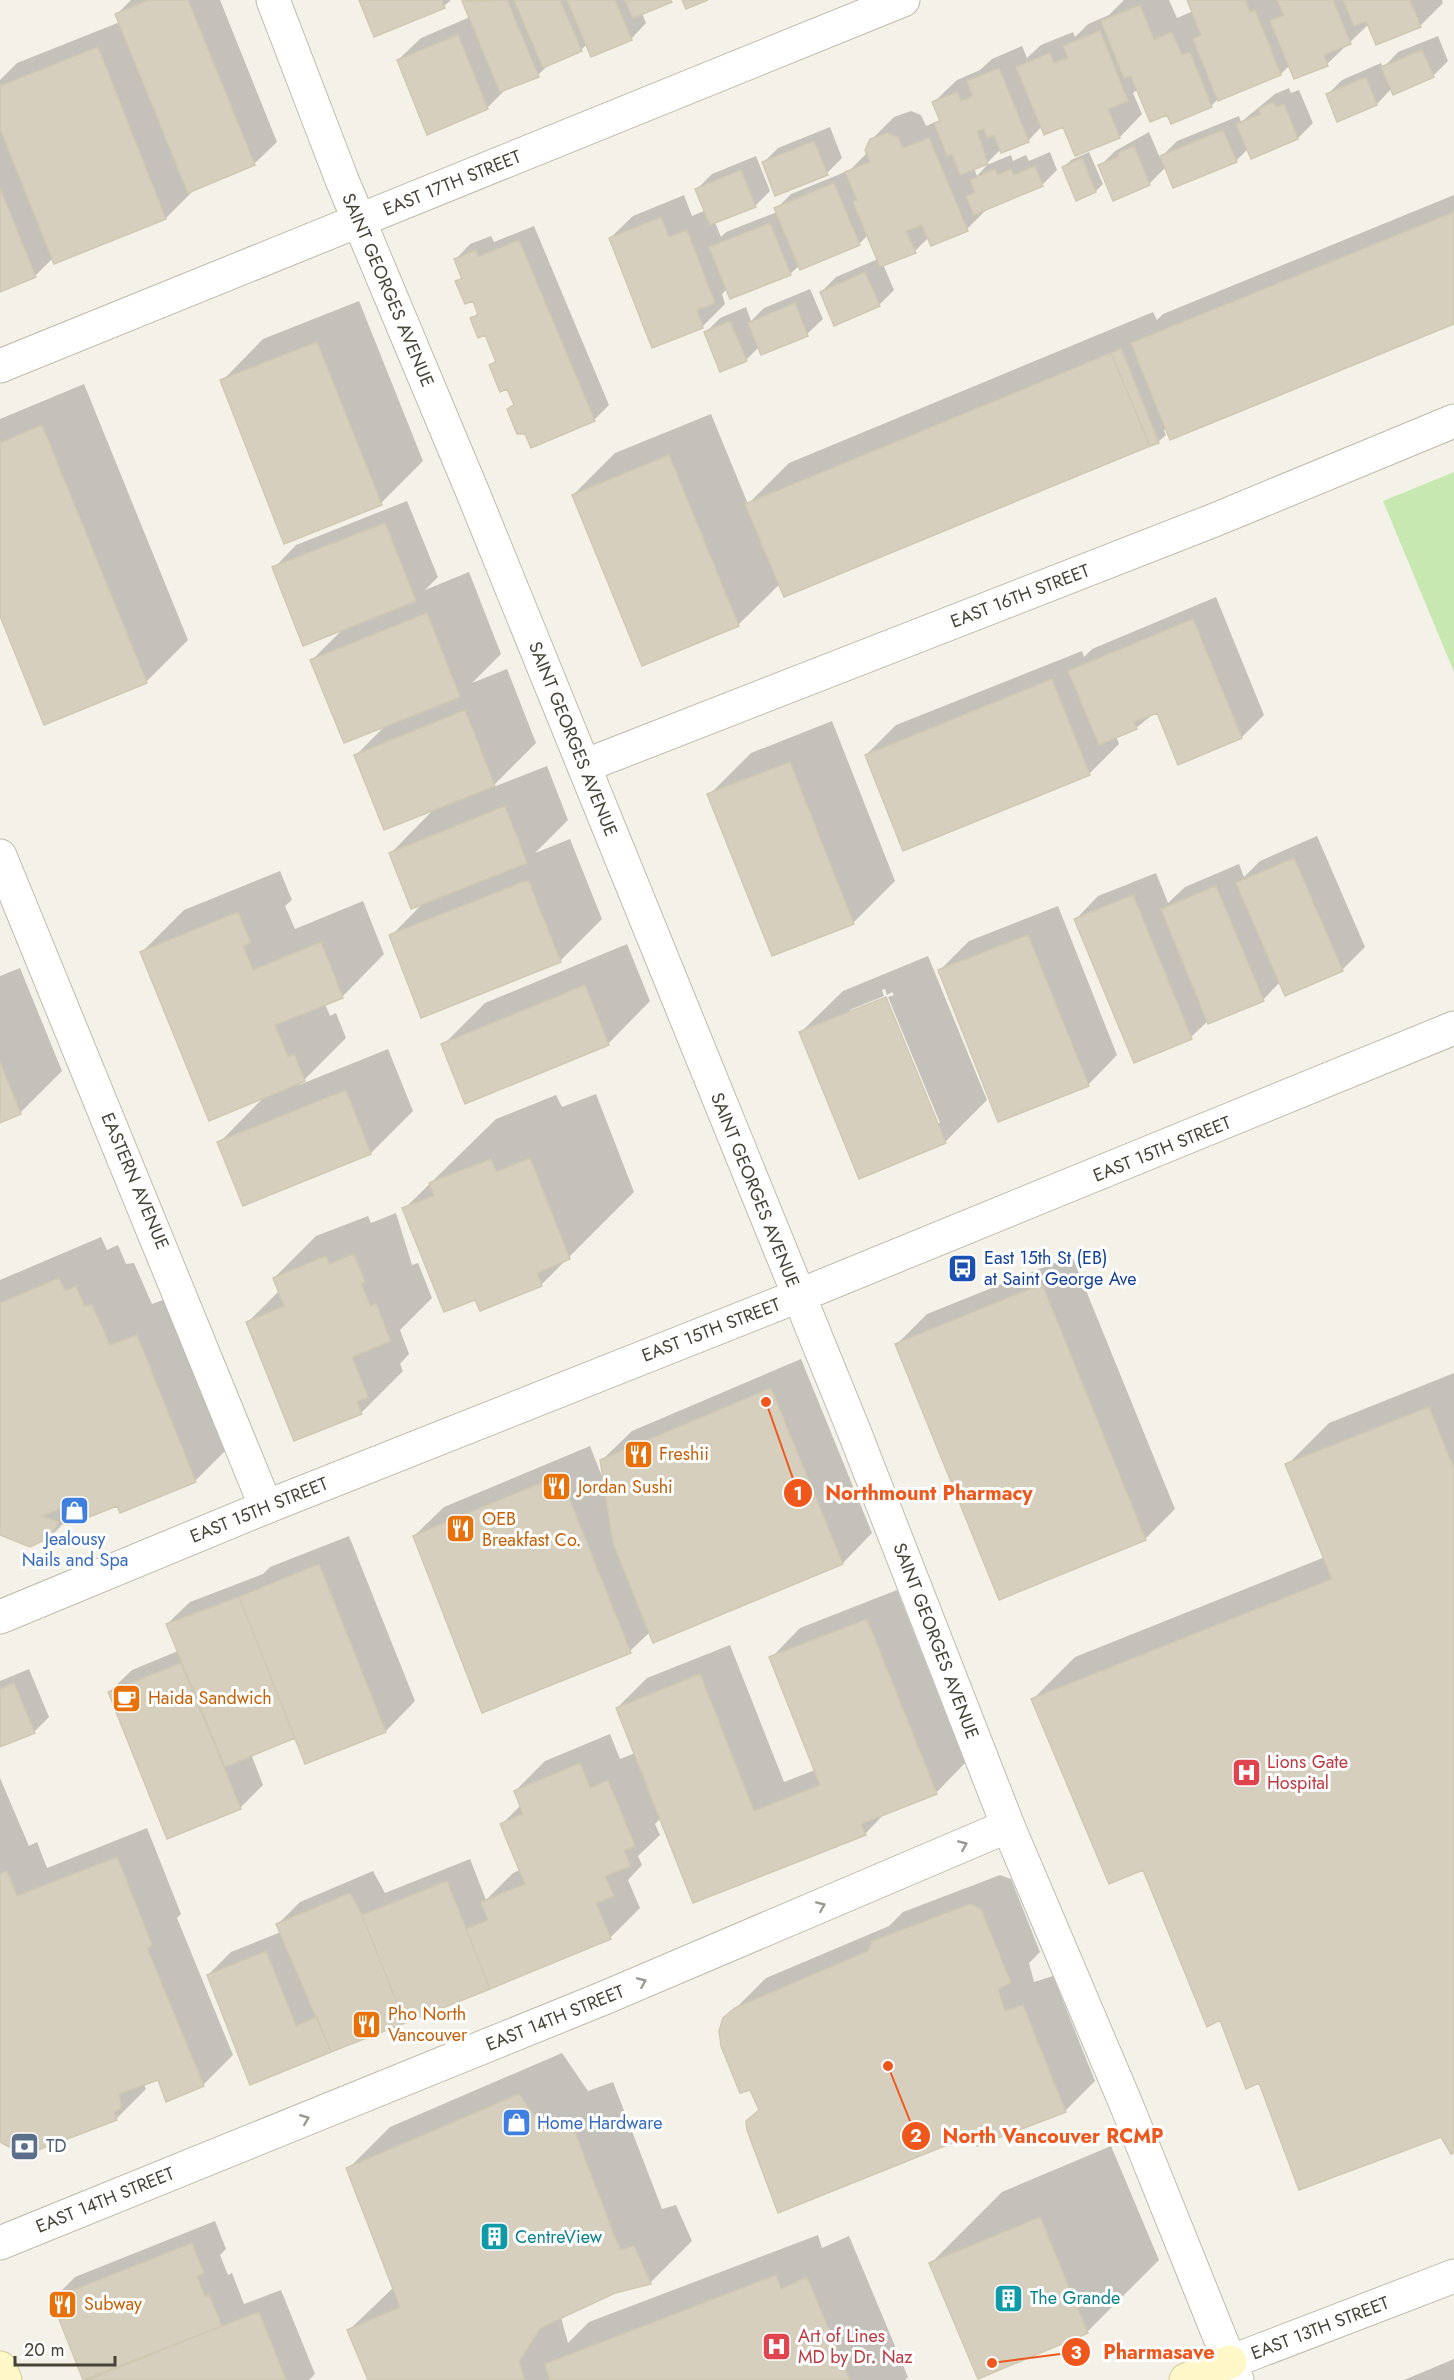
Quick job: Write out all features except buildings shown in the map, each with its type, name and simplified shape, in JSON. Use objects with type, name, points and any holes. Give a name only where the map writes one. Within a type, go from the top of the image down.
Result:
[{"type":"main road","points":[[0,2368],[5,2380]]},
{"type":"main road","name":"EAST 13TH STREET","points":[[1185,2380],[1233,2371]]},
{"type":"street","name":"SAINT GEORGES AVENUE","points":[[273,0],[359,220],[473,493],[907,1565],[1008,1826],[1126,2104],[1233,2371]]},
{"type":"street","name":"EAST 17TH STREET","points":[[0,366],[903,0]]},
{"type":"street","name":"EAST 16TH STREET","points":[[584,766],[1212,521],[1454,421]]},
{"type":"street","name":"EASTERN AVENUE","points":[[0,856],[267,1507]]},
{"type":"street","name":"EAST 15TH STREET","points":[[0,1617],[267,1507],[798,1296],[1454,1028]]},
{"type":"street","name":"EAST 14TH STREET","points":[[0,2243],[604,1998],[1008,1826]]},
{"type":"street","name":"EAST 13TH STREET","points":[[1233,2371],[1454,2276]]},
{"type":"green space","points":[[1454,472],[1454,672],[1383,501]]},
{"type":"place","name":"East 15th St (EB) at Saint George Ave","points":[[963,1268]]},
{"type":"place","name":"Northmount Pharmacy","points":[[766,1402]]},
{"type":"place","name":"Freshii","points":[[638,1454]]},
{"type":"place","name":"Jordan Sushi","points":[[557,1487]]},
{"type":"place","name":"Jealousy Nails and Spa","points":[[75,1510]]},
{"type":"place","name":"OEB Breakfast Co.","points":[[461,1529]]},
{"type":"place","name":"Haida Sandwich","points":[[127,1698]]},
{"type":"place","name":"Lions Gate Hospital","points":[[1246,1772]]},
{"type":"place","name":"Pho North Vancouver","points":[[367,2024]]},
{"type":"place","name":"North Vancouver RCMP","points":[[888,2066]]},
{"type":"place","name":"Home Hardware","points":[[516,2123]]},
{"type":"place","name":"TD","points":[[25,2146]]},
{"type":"place","name":"CentreView","points":[[494,2237]]},
{"type":"place","name":"The Grande","points":[[1009,2298]]},
{"type":"place","name":"Subway","points":[[63,2304]]},
{"type":"place","name":"Art of Lines MD by Dr. Naz","points":[[777,2346]]},
{"type":"place","name":"Pharmasave","points":[[992,2363]]}]
